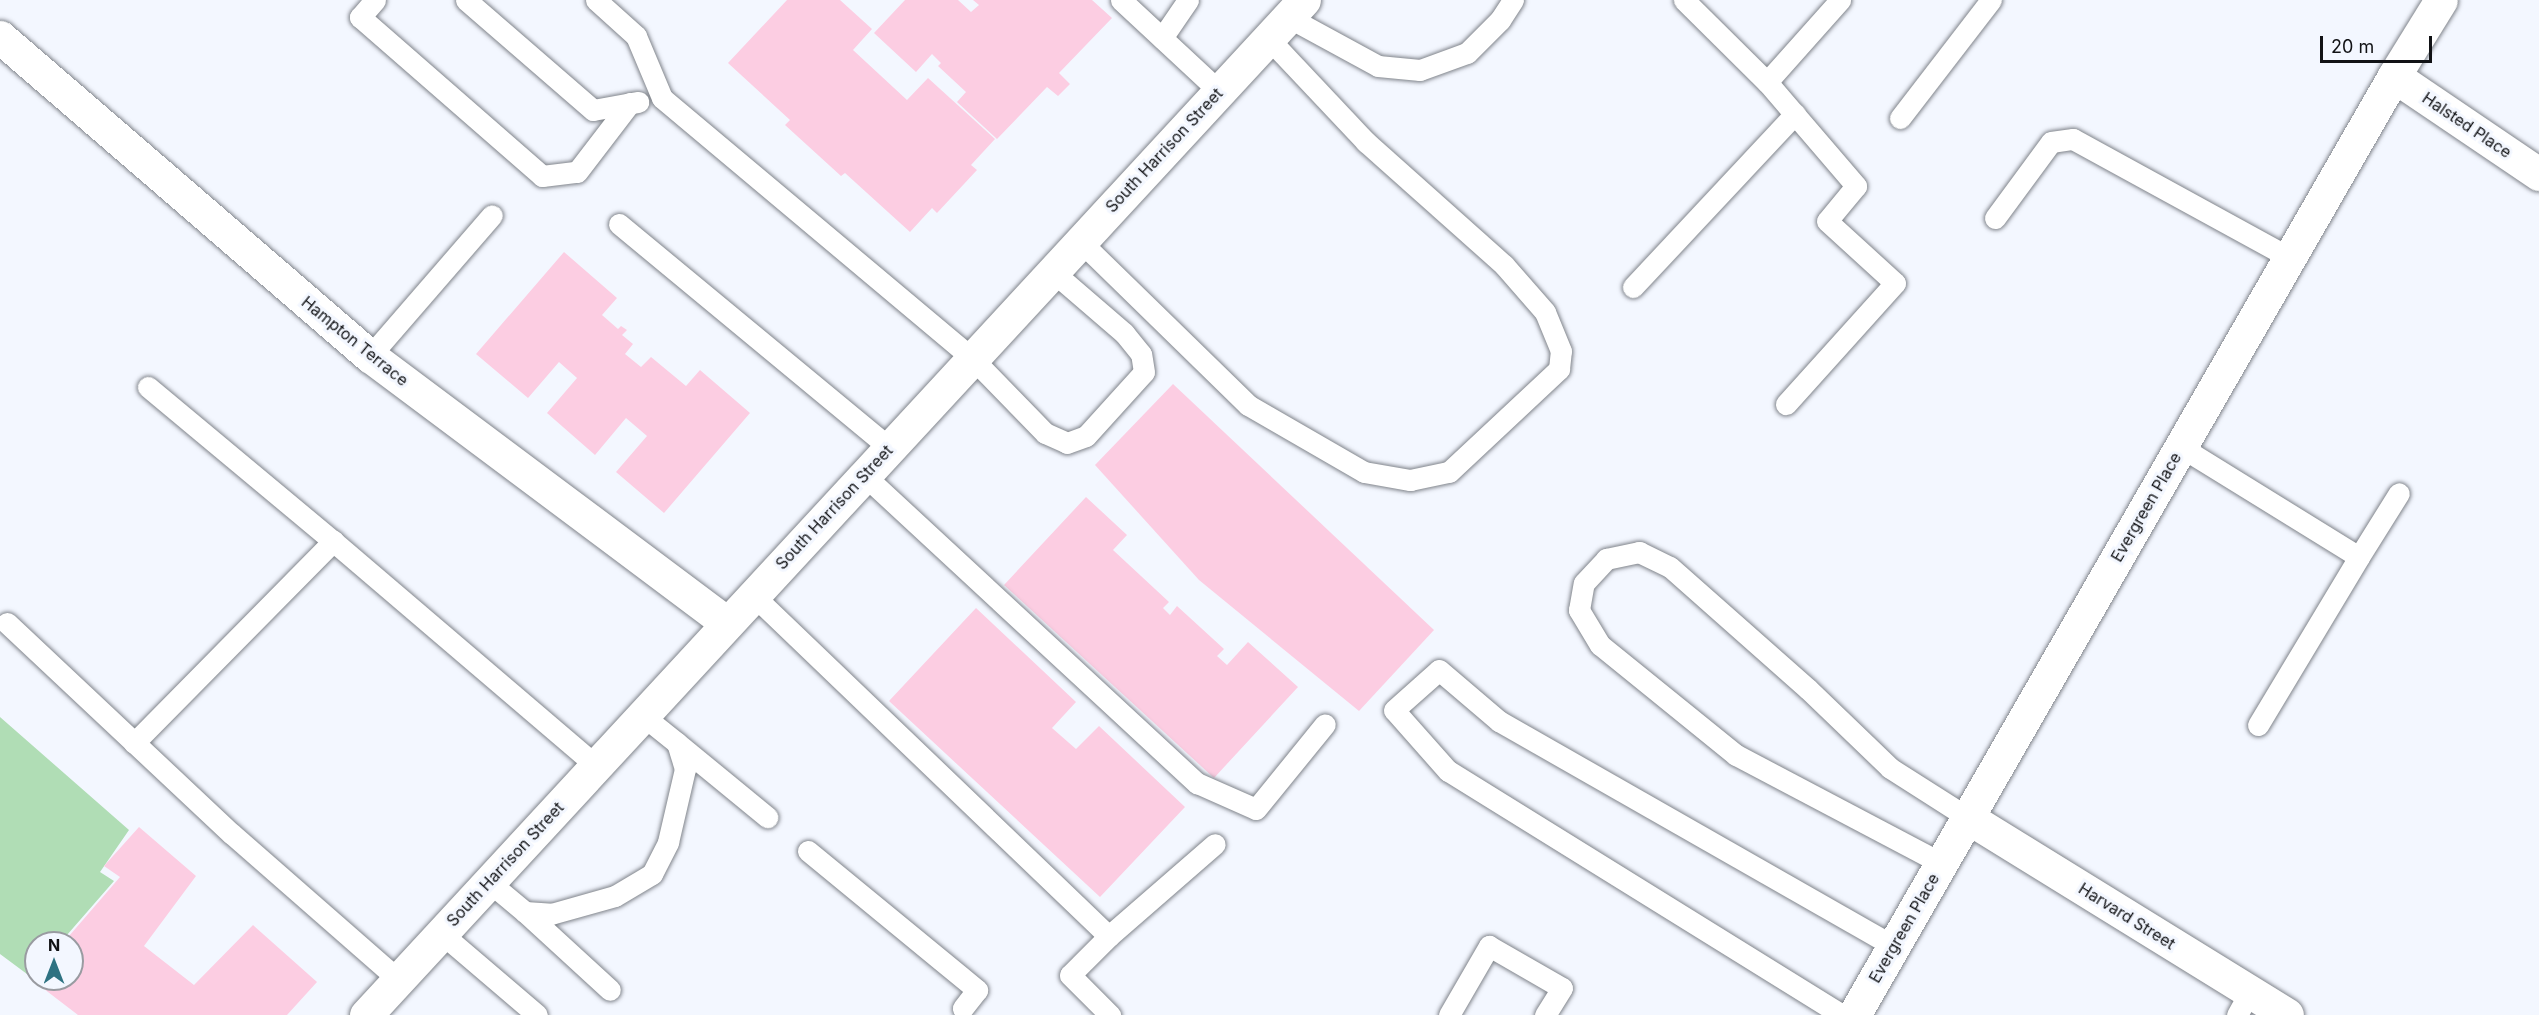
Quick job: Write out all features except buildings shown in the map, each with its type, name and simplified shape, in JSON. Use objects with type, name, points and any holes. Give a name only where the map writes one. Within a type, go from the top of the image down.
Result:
[{"type":"street","name":"Evergreen Place","points":[[1854,1015],[2394,76],[2441,0]]},
{"type":"street","name":"South Harrison Street","points":[[377,1011],[399,980],[441,933],[1287,18]]},
{"type":"street","name":"Hampton Terrace","points":[[0,38],[370,356],[727,623]]},
{"type":"street","name":"Halsted Place","points":[[2394,76],[2539,174]]},
{"type":"street","name":"Harvard Street","points":[[1967,817],[2244,1004],[2287,1015]]},
{"type":"lane","points":[[375,0],[360,17],[542,176],[577,172],[630,103]]},
{"type":"lane","points":[[466,0],[593,110],[662,98]]},
{"type":"lane","points":[[596,0],[636,36],[662,98],[972,358],[1045,433],[1067,443],[1086,436],[1144,372],[1141,354],[1124,333],[1052,271]]},
{"type":"lane","points":[[1121,0],[1219,91]]},
{"type":"lane","points":[[1162,38],[1188,0]]},
{"type":"lane","points":[[1287,18],[1378,66],[1420,70],[1467,53],[1500,20],[1512,0]]},
{"type":"lane","points":[[1684,0],[1767,82],[1856,186],[1827,221],[1895,283],[1786,404]]},
{"type":"lane","points":[[1767,82],[1840,0]]},
{"type":"lane","points":[[1900,118],[1991,0]]},
{"type":"lane","points":[[1080,241],[1248,405],[1364,472],[1410,480],[1449,472],[1559,369],[1561,351],[1545,312],[1504,265],[1366,142],[1295,67],[1287,18]]},
{"type":"lane","points":[[1633,287],[1795,114]]},
{"type":"lane","points":[[1995,218],[2051,142],[2073,138],[2290,258]]},
{"type":"lane","points":[[370,356],[492,215]]},
{"type":"lane","points":[[619,224],[889,447]]},
{"type":"lane","points":[[148,387],[333,541],[596,766]]},
{"type":"lane","points":[[2181,447],[2359,557]]},
{"type":"lane","points":[[864,475],[1197,783],[1256,809],[1325,724]]},
{"type":"lane","points":[[2258,725],[2399,493]]},
{"type":"lane","points":[[134,743],[333,541]]},
{"type":"lane","points":[[1941,863],[1736,755],[1600,645],[1579,610],[1584,583],[1606,559],[1639,552],[1670,567],[1808,689],[1890,768],[1967,817]]},
{"type":"lane","points":[[753,595],[1109,936]]},
{"type":"lane","points":[[6,623],[232,834],[399,980]]},
{"type":"lane","points":[[1842,1015],[1448,771],[1394,710],[1439,670],[1499,721],[1894,946]]},
{"type":"lane","points":[[642,715],[767,817]]},
{"type":"lane","points":[[525,912],[551,914],[615,896],[652,874],[668,842],[685,769],[677,743]]},
{"type":"lane","points":[[1110,1015],[1070,975],[1109,936],[1215,844]]},
{"type":"lane","points":[[808,851],[977,990],[964,1013]]},
{"type":"lane","points":[[489,882],[610,990]]},
{"type":"lane","points":[[441,933],[537,1015]]},
{"type":"lane","points":[[1449,1015],[1489,946],[1562,988],[1545,1015]]},
{"type":"green space","points":[[0,717],[129,830],[100,872],[114,881],[70,931],[24,931],[24,972],[0,954]]}]
